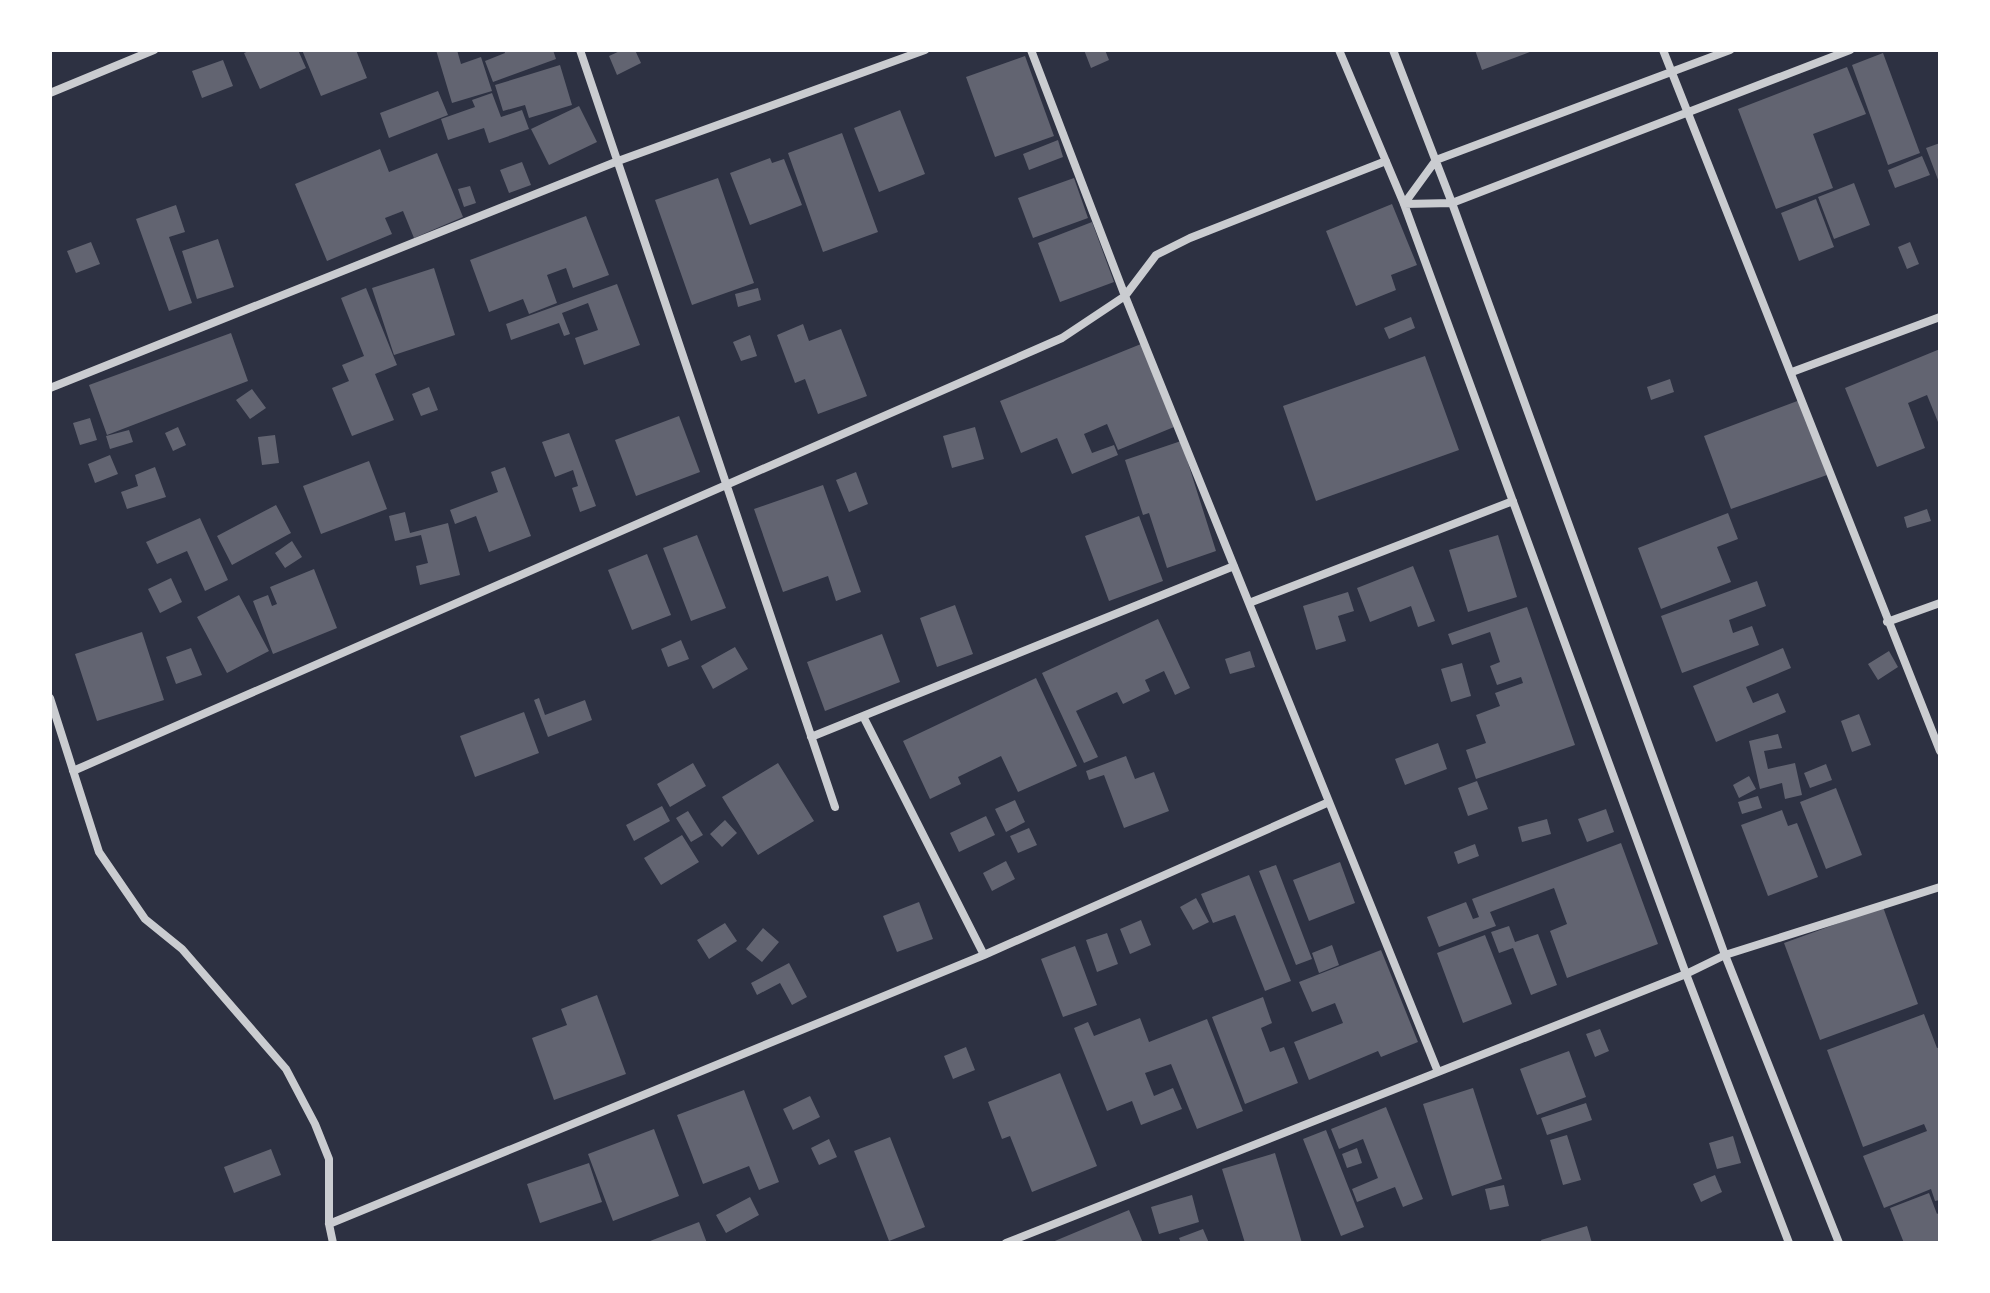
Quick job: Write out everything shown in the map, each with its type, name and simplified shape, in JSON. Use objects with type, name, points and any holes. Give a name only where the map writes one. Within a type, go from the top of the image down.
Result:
[{"type":"street","points":[[50,93],[154,50]]},
{"type":"street","points":[[580,50],[835,807]]},
{"type":"street","points":[[50,388],[618,161],[925,50]]},
{"type":"street","points":[[1031,50],[1125,296],[1438,1072]]},
{"type":"street","points":[[1339,50],[1404,204],[1686,974],[1789,1243]]},
{"type":"street","points":[[1393,50],[1452,203],[1725,955],[1839,1243]]},
{"type":"street","points":[[1663,50],[1940,751]]},
{"type":"street","points":[[1404,204],[1436,160],[1730,50]]},
{"type":"street","points":[[1404,204],[1452,203],[1850,50]]},
{"type":"street","points":[[73,771],[1062,338],[1125,296],[1156,255],[1190,238],[1386,161]]},
{"type":"street","points":[[1792,372],[1940,317]]},
{"type":"street","points":[[1249,603],[1513,501]]},
{"type":"street","points":[[811,737],[1234,566]]},
{"type":"street","points":[[1887,622],[1940,603]]},
{"type":"street","points":[[50,698],[99,852],[145,919],[182,949],[286,1069],[315,1124],[329,1159],[329,1224],[333,1243]]},
{"type":"street","points":[[863,716],[984,955]]},
{"type":"street","points":[[329,1224],[984,955],[1329,802]]},
{"type":"street","points":[[1006,1243],[1686,974],[1725,955],[1940,887]]},
{"type":"building","points":[[251,50],[298,50],[306,68],[260,89],[244,53]]},
{"type":"building","points":[[302,50],[356,50],[367,78],[321,96]]},
{"type":"building","points":[[436,50],[457,50],[461,64],[481,57],[492,91],[452,103]]},
{"type":"building","points":[[504,50],[553,50],[556,59],[493,82],[485,61],[505,53]]},
{"type":"building","points":[[622,50],[635,50],[641,63],[617,75],[609,56]]},
{"type":"building","points":[[1084,50],[1105,50],[1109,60],[1091,68]]},
{"type":"building","points":[[1475,50],[1535,50],[1482,70]]},
{"type":"building","points":[[1883,53],[1920,153],[1888,165],[1852,65]]},
{"type":"building","points":[[1025,56],[1054,136],[995,157],[966,77]]},
{"type":"building","points":[[223,60],[233,86],[202,98],[192,71]]},
{"type":"building","points":[[560,65],[572,105],[529,118],[525,105],[503,111],[495,85]]},
{"type":"building","points":[[1847,67],[1866,114],[1813,134],[1833,188],[1776,209],[1738,109]]},
{"type":"building","points":[[438,91],[448,115],[389,138],[380,113]]},
{"type":"building","points":[[492,93],[501,117],[522,110],[529,129],[489,143],[484,128],[448,140],[441,119],[475,107],[472,100]]},
{"type":"building","points":[[579,106],[597,142],[549,165],[531,129]]},
{"type":"building","points":[[900,110],[925,174],[879,192],[854,128]]},
{"type":"building","points":[[842,133],[878,232],[823,252],[788,153]]},
{"type":"building","points":[[1058,140],[1063,157],[1029,170],[1023,154]]},
{"type":"building","points":[[1940,143],[1940,185],[1926,148]]},
{"type":"building","points":[[380,149],[389,172],[437,153],[463,217],[414,238],[403,211],[385,218],[392,234],[327,261],[295,184]]},
{"type":"building","points":[[1922,156],[1930,175],[1895,188],[1888,170]]},
{"type":"building","points":[[770,158],[772,163],[784,159],[802,205],[750,225],[730,173]]},
{"type":"building","points":[[522,162],[531,185],[509,193],[500,170]]},
{"type":"building","points":[[718,178],[754,283],[692,305],[655,200]]},
{"type":"building","points":[[1074,178],[1088,218],[1033,238],[1018,198]]},
{"type":"building","points":[[1854,183],[1870,225],[1834,239],[1818,197]]},
{"type":"building","points":[[470,186],[476,203],[464,207],[458,189]]},
{"type":"building","points":[[1816,199],[1834,247],[1799,261],[1781,213]]},
{"type":"building","points":[[1392,204],[1417,265],[1391,275],[1396,290],[1356,306],[1326,231]]},
{"type":"building","points":[[176,205],[185,232],[169,237],[192,303],[169,311],[136,219]]},
{"type":"building","points":[[586,216],[609,275],[573,288],[566,268],[547,275],[557,303],[529,314],[523,299],[489,312],[470,260]]},
{"type":"building","points":[[1092,222],[1114,282],[1060,302],[1038,243]]},
{"type":"building","points":[[218,239],[234,287],[197,299],[182,251]]},
{"type":"building","points":[[91,242],[100,264],[76,273],[67,251]]},
{"type":"building","points":[[1910,242],[1919,264],[1907,269],[1898,247]]},
{"type":"building","points":[[434,268],[455,335],[394,355],[372,288]]},
{"type":"building","points":[[617,284],[640,345],[584,365],[575,338],[598,330],[588,303],[562,313],[570,334],[564,336],[559,323],[511,340],[506,324]]},
{"type":"building","points":[[366,288],[397,365],[375,374],[394,420],[352,436],[332,388],[349,381],[342,365],[364,356],[341,298]]},
{"type":"building","points":[[758,288],[761,300],[738,307],[735,294]]},
{"type":"building","points":[[1411,317],[1415,328],[1389,339],[1384,328]]},
{"type":"building","points":[[803,324],[809,341],[841,329],[867,396],[818,414],[805,379],[795,383],[777,335]]},
{"type":"building","points":[[231,333],[248,381],[107,435],[89,385]]},
{"type":"building","points":[[750,335],[757,356],[741,361],[733,342]]},
{"type":"building","points":[[1141,344],[1174,427],[1118,450],[1107,424],[1084,434],[1092,453],[1114,445],[1118,455],[1072,474],[1057,438],[1021,453],[1000,401]]},
{"type":"building","points":[[1940,349],[1940,427],[1927,395],[1908,403],[1925,448],[1877,467],[1845,388]]},
{"type":"building","points":[[1425,356],[1459,450],[1316,501],[1283,406]]},
{"type":"building","points":[[1670,379],[1674,392],[1651,400],[1647,387]]},
{"type":"building","points":[[429,387],[438,410],[421,416],[412,394]]},
{"type":"building","points":[[252,389],[266,408],[250,419],[236,400]]},
{"type":"building","points":[[1800,400],[1827,475],[1731,509],[1704,436]]},
{"type":"building","points":[[679,416],[700,472],[636,496],[615,440]]},
{"type":"building","points":[[90,418],[97,440],[80,445],[73,423]]},
{"type":"building","points":[[178,427],[186,445],[173,451],[165,433]]},
{"type":"building","points":[[975,427],[984,459],[952,468],[943,436]]},
{"type":"building","points":[[129,430],[133,442],[110,449],[106,436]]},
{"type":"building","points":[[569,433],[596,506],[580,512],[572,488],[578,486],[573,470],[555,477],[542,442]]},
{"type":"building","points":[[275,435],[279,463],[262,465],[258,437]]},
{"type":"building","points":[[1181,441],[1216,551],[1167,568],[1149,513],[1143,515],[1125,460]]},
{"type":"building","points":[[110,455],[118,474],[95,483],[88,464]]},
{"type":"building","points":[[369,461],[387,509],[321,534],[303,486]]},
{"type":"building","points":[[155,467],[166,497],[127,509],[121,492],[138,486],[135,475]]},
{"type":"building","points":[[505,467],[531,536],[489,552],[476,516],[455,524],[450,510],[498,492],[491,472]]},
{"type":"building","points":[[856,472],[868,504],[849,512],[836,480]]},
{"type":"building","points":[[823,485],[861,592],[836,601],[828,576],[783,592],[754,509]]},
{"type":"building","points":[[276,505],[291,533],[232,565],[217,536]]},
{"type":"building","points":[[1927,509],[1931,521],[1907,528],[1904,517]]},
{"type":"building","points":[[405,512],[410,533],[448,523],[460,575],[420,585],[416,566],[428,563],[421,535],[395,541],[389,516]]},
{"type":"building","points":[[1728,513],[1738,539],[1717,547],[1731,582],[1661,609],[1638,548]]},
{"type":"building","points":[[1139,516],[1163,581],[1109,601],[1085,536]]},
{"type":"building","points":[[200,518],[228,580],[205,591],[187,551],[157,564],[146,542]]},
{"type":"building","points":[[697,535],[726,608],[691,621],[663,548]]},
{"type":"building","points":[[1498,535],[1517,597],[1468,612],[1449,550]]},
{"type":"building","points":[[292,541],[302,557],[285,568],[275,553]]},
{"type":"building","points":[[647,554],[671,615],[632,630],[608,570]]},
{"type":"building","points":[[1413,566],[1435,621],[1418,627],[1411,606],[1370,622],[1357,588]]},
{"type":"building","points":[[314,569],[337,628],[273,654],[253,601],[268,595],[272,606],[277,604],[270,587]]},
{"type":"building","points":[[171,578],[182,602],[160,613],[148,589]]},
{"type":"building","points":[[1757,581],[1766,606],[1729,620],[1733,633],[1752,626],[1759,645],[1682,673],[1661,616]]},
{"type":"building","points":[[1348,592],[1354,611],[1338,616],[1346,641],[1316,650],[1303,606]]},
{"type":"building","points":[[239,595],[269,651],[227,673],[197,617]]},
{"type":"building","points":[[955,605],[973,654],[937,667],[920,618]]},
{"type":"building","points":[[1527,607],[1575,745],[1476,779],[1466,750],[1486,743],[1476,715],[1500,706],[1495,693],[1523,683],[1521,677],[1497,685],[1490,666],[1500,662],[1490,632],[1452,645],[1448,634]]},
{"type":"building","points":[[1158,619],[1190,688],[1175,695],[1164,671],[1145,680],[1150,691],[1123,704],[1117,692],[1076,711],[1098,757],[1084,763],[1042,673]]},
{"type":"building","points":[[142,632],[164,700],[97,721],[75,654]]},
{"type":"building","points":[[882,634],[900,682],[825,711],[807,662]]},
{"type":"building","points":[[681,640],[689,659],[668,667],[661,649]]},
{"type":"building","points":[[735,647],[748,669],[713,689],[701,666]]},
{"type":"building","points":[[191,648],[202,675],[176,684],[166,657]]},
{"type":"building","points":[[1783,648],[1791,668],[1746,687],[1753,703],[1778,693],[1786,712],[1716,742],[1693,686]]},
{"type":"building","points":[[1250,651],[1255,667],[1230,674],[1225,659]]},
{"type":"building","points":[[1889,651],[1898,667],[1878,680],[1868,664]]},
{"type":"building","points":[[1462,663],[1471,696],[1451,702],[1441,669]]},
{"type":"building","points":[[1036,678],[1077,766],[1018,792],[1001,756],[958,777],[961,784],[930,799],[903,741]]},
{"type":"building","points":[[539,698],[545,715],[585,700],[592,720],[548,737],[534,700]]},
{"type":"building","points":[[524,712],[539,753],[475,777],[460,736]]},
{"type":"building","points":[[1859,714],[1871,745],[1852,752],[1841,721]]},
{"type":"building","points":[[1778,734],[1782,748],[1764,751],[1768,769],[1795,763],[1802,795],[1785,799],[1782,783],[1760,789],[1749,741]]},
{"type":"building","points":[[1438,743],[1447,769],[1405,785],[1395,759]]},
{"type":"building","points":[[1126,756],[1135,779],[1154,772],[1169,811],[1124,828],[1104,775],[1089,780],[1086,771]]},
{"type":"building","points":[[693,763],[706,786],[670,807],[657,784]]},
{"type":"building","points":[[778,763],[814,821],[758,855],[722,797]]},
{"type":"building","points":[[1826,764],[1832,780],[1810,788],[1804,773]]},
{"type":"building","points":[[1749,776],[1756,789],[1739,798],[1733,785]]},
{"type":"building","points":[[1477,781],[1488,809],[1468,816],[1458,788]]},
{"type":"building","points":[[1836,788],[1862,855],[1826,869],[1800,802]]},
{"type":"building","points":[[1758,796],[1762,808],[1742,814],[1738,802]]},
{"type":"building","points":[[1015,800],[1025,822],[1006,832],[995,809]]},
{"type":"building","points":[[662,806],[670,821],[634,841],[626,825]]},
{"type":"building","points":[[1606,809],[1614,832],[1587,842],[1578,819]]},
{"type":"building","points":[[1782,810],[1788,826],[1797,823],[1818,877],[1768,896],[1741,825]]},
{"type":"building","points":[[688,811],[703,835],[691,842],[676,818]]},
{"type":"building","points":[[986,816],[995,835],[959,852],[950,833]]},
{"type":"building","points":[[1547,819],[1551,834],[1522,842],[1518,827]]},
{"type":"building","points":[[725,820],[737,833],[722,847],[710,834]]},
{"type":"building","points":[[1029,828],[1037,845],[1018,853],[1010,836]]},
{"type":"building","points":[[682,835],[699,862],[661,885],[644,858]]},
{"type":"building","points":[[1621,843],[1658,944],[1567,978],[1550,931],[1567,924],[1554,888],[1490,912],[1496,926],[1439,947],[1427,917],[1466,902],[1473,919],[1479,917],[1472,899]]},
{"type":"building","points":[[1475,844],[1479,856],[1458,864],[1454,852]]},
{"type":"building","points":[[1006,861],[1015,879],[992,891],[983,873]]},
{"type":"building","points":[[1340,862],[1355,903],[1309,921],[1293,880]]},
{"type":"building","points":[[1276,865],[1312,959],[1296,965],[1259,871]]},
{"type":"building","points":[[1249,875],[1291,981],[1265,991],[1235,915],[1213,923],[1201,894]]},
{"type":"building","points":[[1196,898],[1209,922],[1193,930],[1180,907]]},
{"type":"building","points":[[919,902],[933,939],[897,952],[883,916]]},
{"type":"building","points":[[1883,907],[1918,1004],[1820,1040],[1784,943]]},
{"type":"building","points":[[1141,920],[1151,945],[1130,954],[1120,929]]},
{"type":"building","points":[[725,923],[737,941],[709,959],[697,940]]},
{"type":"building","points":[[1509,926],[1515,942],[1538,934],[1557,985],[1531,995],[1513,948],[1499,953],[1491,932]]},
{"type":"building","points":[[763,928],[779,942],[762,962],[746,949]]},
{"type":"building","points":[[1107,933],[1118,964],[1097,972],[1086,940]]},
{"type":"building","points":[[1485,935],[1512,1004],[1463,1023],[1437,953]]},
{"type":"building","points":[[1332,945],[1339,965],[1319,973],[1312,953]]},
{"type":"building","points":[[1075,946],[1097,1005],[1063,1017],[1041,959]]},
{"type":"building","points":[[1381,950],[1418,1042],[1381,1057],[1378,1051],[1309,1080],[1294,1042],[1343,1023],[1335,1003],[1312,1012],[1299,982]]},
{"type":"building","points":[[789,963],[807,997],[792,1005],[780,983],[757,995],[751,983]]},
{"type":"building","points":[[597,995],[626,1074],[554,1100],[532,1038],[567,1025],[561,1009]]},
{"type":"building","points":[[1263,997],[1272,1023],[1261,1028],[1270,1052],[1284,1047],[1298,1083],[1245,1104],[1212,1017]]},
{"type":"building","points":[[1924,1014],[1937,1048],[1940,1047],[1940,1200],[1935,1201],[1931,1189],[1884,1208],[1863,1156],[1927,1131],[1924,1124],[1863,1147],[1827,1050]]},
{"type":"building","points":[[1140,1018],[1149,1042],[1207,1019],[1243,1111],[1197,1129],[1171,1064],[1145,1073],[1154,1096],[1173,1088],[1182,1109],[1141,1125],[1132,1101],[1107,1111],[1074,1028],[1088,1022],[1094,1036]]},
{"type":"building","points":[[1600,1029],[1609,1051],[1595,1057],[1586,1034]]},
{"type":"building","points":[[966,1047],[975,1070],[953,1079],[944,1056]]},
{"type":"building","points":[[1569,1051],[1586,1097],[1537,1115],[1520,1069]]},
{"type":"building","points":[[1060,1073],[1097,1166],[1032,1192],[1010,1136],[1002,1139],[988,1102]]},
{"type":"building","points":[[1473,1088],[1502,1179],[1452,1196],[1423,1104]]},
{"type":"building","points":[[744,1090],[779,1182],[759,1190],[749,1166],[703,1184],[677,1115]]},
{"type":"building","points":[[810,1096],[820,1117],[793,1130],[783,1109]]},
{"type":"building","points":[[1586,1103],[1592,1120],[1547,1135],[1541,1118]]},
{"type":"building","points":[[1386,1107],[1423,1199],[1403,1207],[1395,1187],[1357,1202],[1352,1189],[1378,1178],[1363,1139],[1339,1149],[1331,1129]]},
{"type":"building","points":[[654,1129],[679,1196],[613,1221],[588,1154]]},
{"type":"building","points":[[1326,1130],[1364,1227],[1341,1236],[1303,1139]]},
{"type":"building","points":[[1567,1135],[1581,1180],[1563,1185],[1550,1140]]},
{"type":"building","points":[[1733,1136],[1741,1163],[1717,1169],[1709,1143]]},
{"type":"building","points":[[890,1137],[925,1227],[889,1241],[854,1151]]},
{"type":"building","points":[[829,1139],[837,1157],[819,1165],[811,1148]]},
{"type":"building","points":[[1357,1148],[1362,1163],[1347,1168],[1342,1154]]},
{"type":"building","points":[[271,1149],[281,1175],[234,1193],[224,1167]]},
{"type":"building","points":[[1275,1153],[1302,1243],[1245,1243],[1222,1169]]},
{"type":"building","points":[[589,1163],[602,1202],[540,1223],[527,1184]]},
{"type":"building","points":[[1715,1175],[1722,1192],[1701,1202],[1693,1184]]},
{"type":"building","points":[[1504,1185],[1509,1206],[1490,1210],[1485,1189]]},
{"type":"building","points":[[1929,1193],[1937,1214],[1940,1212],[1940,1243],[1904,1243],[1890,1208]]},
{"type":"building","points":[[1192,1195],[1199,1222],[1159,1234],[1151,1207]]},
{"type":"building","points":[[750,1197],[759,1215],[726,1233],[716,1215]]},
{"type":"building","points":[[1129,1210],[1143,1243],[1050,1243]]},
{"type":"building","points":[[699,1222],[707,1243],[645,1243]]},
{"type":"building","points":[[1587,1226],[1592,1243],[1542,1243],[1541,1240]]},
{"type":"building","points":[[1203,1229],[1209,1243],[1181,1243],[1179,1238]]}]
